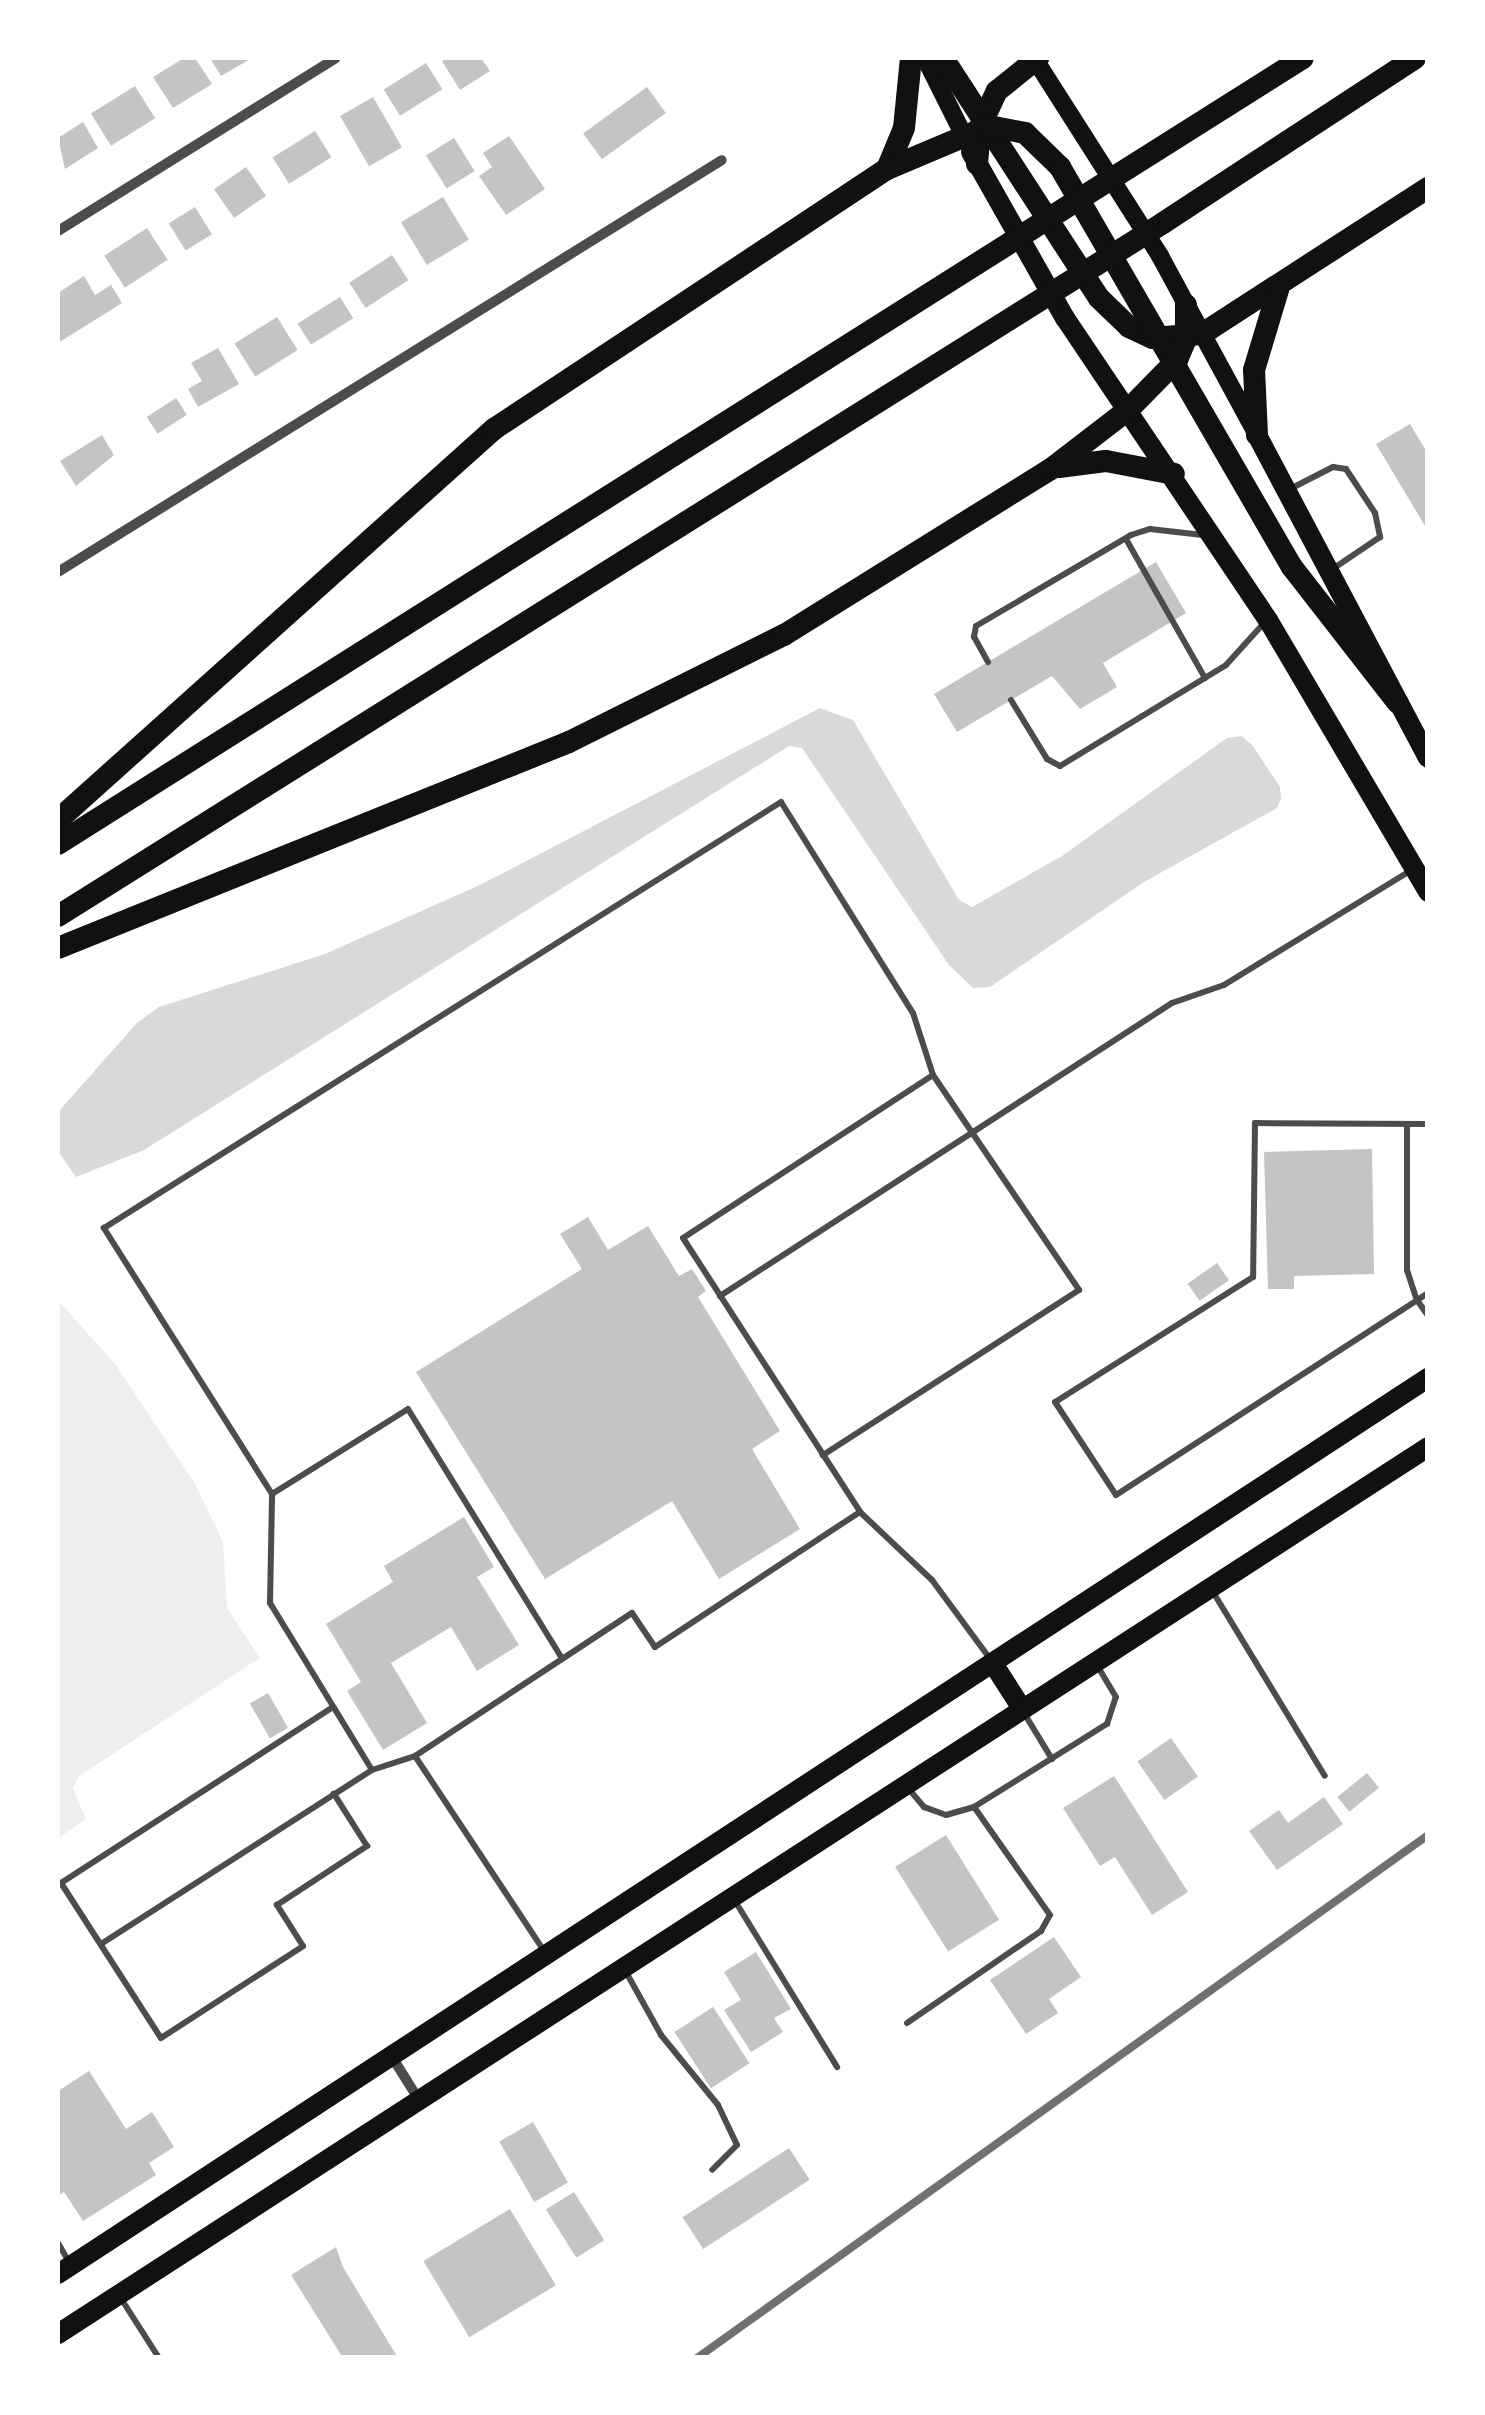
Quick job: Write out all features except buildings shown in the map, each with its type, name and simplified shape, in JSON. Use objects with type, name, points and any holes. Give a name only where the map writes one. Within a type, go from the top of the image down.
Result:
[{"type":"highway","points":[[887,169],[904,128],[911,58]]},
{"type":"highway","points":[[944,58],[979,126],[1110,312],[1142,334],[1183,343]]},
{"type":"highway","points":[[977,164],[979,126],[1005,82],[1036,58]]},
{"type":"highway","points":[[58,844],[993,258],[1303,58]]},
{"type":"highway","points":[[58,916],[1163,223],[1415,58]]},
{"type":"highway","points":[[58,820],[476,442],[887,169],[979,126],[1025,132],[1049,152],[1183,343],[1292,567],[1398,703]]},
{"type":"highway","points":[[58,948],[639,710],[854,594],[1051,469],[1129,408],[1183,343],[1278,290],[1428,188]]},
{"type":"highway","points":[[1257,435],[1256,354],[1278,290]]},
{"type":"highway","points":[[1183,343],[1186,305]]},
{"type":"highway","points":[[1051,469],[1106,461],[1174,474]]},
{"type":"main road","points":[[925,58],[979,126]]},
{"type":"main road","points":[[1036,58],[1186,305]]},
{"type":"main road","points":[[977,164],[1066,318],[1174,474],[1268,620],[1428,892]]},
{"type":"main road","points":[[1183,343],[1257,435],[1428,758]]},
{"type":"main road","points":[[64,2270],[1428,1378]]},
{"type":"main road","points":[[58,2334],[1020,1707],[1428,1447]]},
{"type":"main road","points":[[994,1665],[1020,1707]]},
{"type":"street","points":[[58,230],[336,58]]},
{"type":"street","points":[[58,572],[722,160]]},
{"type":"street","points":[[392,2057],[419,2100]]},
{"type":"lane","points":[[1286,491],[1334,467],[1346,469],[1376,513],[1380,536],[1371,548],[1328,570]]},
{"type":"lane","points":[[988,662],[974,638],[976,626],[1126,539],[1150,528],[1214,536]]},
{"type":"lane","points":[[1126,539],[1205,678]]},
{"type":"lane","points":[[1011,700],[1047,758],[1060,766],[1205,678],[1268,620]]},
{"type":"lane","points":[[372,1770],[270,1603],[272,1494],[104,1228],[781,802],[913,1012],[934,1076],[976,1130],[1079,1290],[823,1455]]},
{"type":"lane","points":[[720,1296],[1172,1003],[1224,985],[1414,870]]},
{"type":"lane","points":[[934,1076],[682,1238],[860,1512],[932,1580],[994,1665]]},
{"type":"lane","points":[[1428,1124],[1256,1123],[1253,1278],[1056,1402],[1116,1495],[1428,1293]]},
{"type":"lane","points":[[1408,1124],[1407,1270],[1417,1300],[1428,1316]]},
{"type":"lane","points":[[272,1494],[408,1409],[562,1658]]},
{"type":"lane","points":[[101,1944],[372,1770],[415,1756],[632,1612],[654,1647],[860,1512]]},
{"type":"lane","points":[[1210,1586],[1325,1776]]},
{"type":"lane","points":[[904,1783],[924,1807],[946,1815],[974,1807],[1052,1759],[1106,1724],[1115,1710],[1116,1696],[1094,1660]]},
{"type":"lane","points":[[333,1707],[61,1883],[161,2038],[303,1946],[276,1905],[368,1846],[334,1794]]},
{"type":"lane","points":[[1020,1707],[1052,1759]]},
{"type":"lane","points":[[415,1756],[548,1956]]},
{"type":"lane","points":[[907,2023],[1042,1932],[1050,1914],[974,1807]]},
{"type":"lane","points":[[732,1896],[837,2066]]},
{"type":"lane","points":[[623,1966],[661,2035],[718,2106],[738,2145],[712,2170]]},
{"type":"lane","points":[[58,2243],[64,2270]]},
{"type":"lane","points":[[118,2294],[159,2358]]},
{"type":"shaded area","points":[[820,708],[853,720],[959,900],[972,907],[1062,856],[1227,738],[1242,736],[1253,746],[1280,787],[1281,799],[1277,808],[1144,882],[990,987],[973,988],[949,965],[802,748],[789,746],[144,1150],[76,1177],[58,1151],[58,1112],[137,1023],[159,1007],[325,954],[482,884]]},
{"type":"shaded area","points":[[58,1300],[115,1364],[194,1482],[223,1542],[227,1608],[260,1658],[79,1776],[73,1788],[86,1819],[58,1838]]},
{"type":"railway","points":[[697,2358],[1428,1835]]}]
